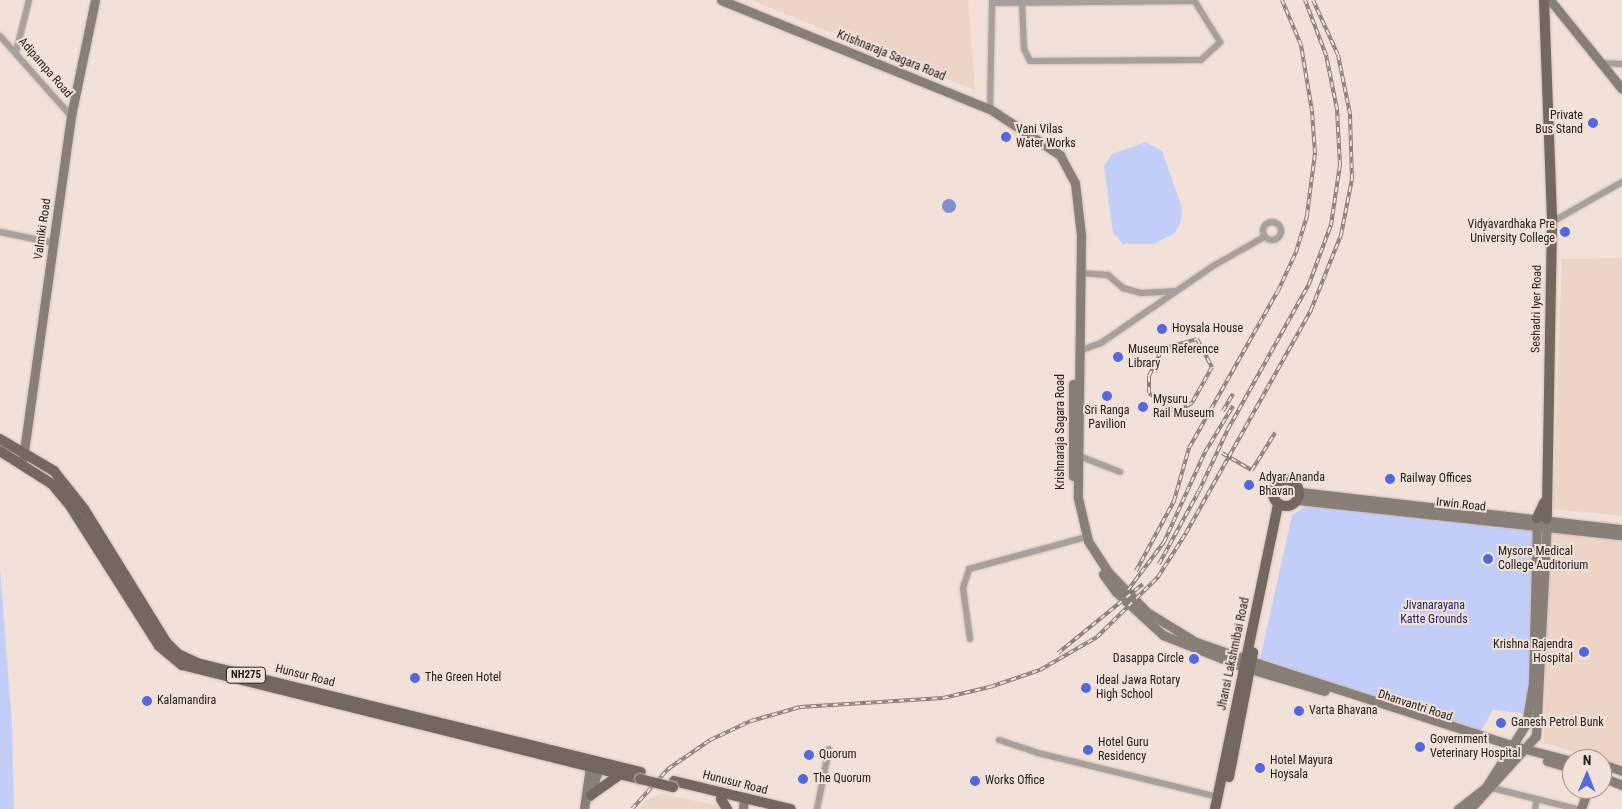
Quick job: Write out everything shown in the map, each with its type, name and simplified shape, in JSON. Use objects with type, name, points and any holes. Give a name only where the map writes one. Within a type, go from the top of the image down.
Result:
[{"type":"main road","name":"Valmiki Road","points":[[22,463],[72,116],[95,0]]},
{"type":"main road","name":"Krishnaraja Sagara Road","points":[[721,0],[990,110],[1060,154],[1075,183],[1078,224],[1081,235],[1077,338]]},
{"type":"main road","name":"Seshadri Iyer Road","points":[[1517,749],[1532,701],[1545,499],[1552,222],[1544,0]]},
{"type":"main road","points":[[1550,0],[1622,89]]},
{"type":"main road","name":"Krishnaraja Sagara Road","points":[[1078,224],[1074,234],[1079,456],[1078,498],[1088,541],[1108,572],[1147,612],[1169,628],[1248,664]]},
{"type":"main road","name":"Krishnaraja Sagara Road","points":[[1077,351],[1073,498],[1082,538],[1116,592],[1163,635],[1248,664]]},
{"type":"main road","name":"Hunsur Road","points":[[0,439],[25,451],[54,471],[84,509],[166,642],[178,654],[197,663],[674,784],[721,799],[763,809]]},
{"type":"main road","points":[[0,451],[22,463],[52,484],[69,504],[158,646],[182,665],[595,764],[621,774],[641,776]]},
{"type":"main road","points":[[1280,481],[1292,481],[1299,496],[1292,506],[1281,505],[1273,492],[1280,481]]},
{"type":"main road","name":"Irwin Road","points":[[1299,496],[1542,523],[1622,529]]},
{"type":"main road","name":"Jhansi Lakshmibai Road","points":[[1215,809],[1281,505]]},
{"type":"main road","points":[[1458,809],[1486,787],[1517,749],[1536,736],[1542,523]]},
{"type":"main road","name":"Irwin Road","points":[[1542,523],[1622,535]]},
{"type":"main road","name":"Jhansi Lakshmibai Road","points":[[1222,809],[1248,664]]},
{"type":"main road","name":"Dhanvantri Road","points":[[1248,664],[1562,765]]},
{"type":"main road","points":[[1470,809],[1492,788],[1517,749]]},
{"type":"main road","name":"Dhanvantri Road","points":[[1517,749],[1562,758]]},
{"type":"main road","points":[[587,802],[595,764]]},
{"type":"main road","points":[[587,802],[621,774]]},
{"type":"main road","name":"Hunusur Road","points":[[674,784],[744,804],[791,809]]},
{"type":"main road","points":[[721,799],[727,809]]},
{"type":"street","points":[[16,52],[29,0]]},
{"type":"street","points":[[990,110],[992,2],[1194,0],[1220,42],[1201,60],[1030,61],[1024,49],[1022,3]]},
{"type":"street","name":"Adipampa Road","points":[[0,36],[72,116]]},
{"type":"street","points":[[1601,64],[1622,64]]},
{"type":"street","points":[[1552,222],[1622,182]]},
{"type":"street","points":[[0,232],[54,243]]},
{"type":"street","points":[[1077,351],[1096,343],[1101,343],[1177,291],[1264,237]]},
{"type":"street","points":[[1080,273],[1108,275],[1123,288],[1141,293],[1177,291]]},
{"type":"street","points":[[1077,338],[1096,343]]},
{"type":"street","points":[[1079,456],[1120,472]]},
{"type":"street","points":[[970,640],[962,588],[969,569],[1082,538]]},
{"type":"street","points":[[999,740],[1038,753],[1218,797]]},
{"type":"street","points":[[817,809],[829,749]]},
{"type":"street","points":[[1492,788],[1577,809]]},
{"type":"street","points":[[1535,809],[1537,799]]},
{"type":"shaded area","points":[[751,0],[968,0],[975,90]]},
{"type":"shaded area","points":[[946,199],[952,199],[956,206],[952,213],[946,213],[942,209],[942,203]]},
{"type":"shaded area","points":[[1622,258],[1622,516],[1553,509],[1562,259]]},
{"type":"shaded area","name":"Krishna Rajendra Hospital","points":[[1558,528],[1622,535],[1622,765],[1612,762],[1612,749],[1565,749],[1544,743],[1549,538]]},
{"type":"shaded area","points":[[662,794],[735,809],[639,809],[646,800]]},
{"type":"green space","points":[[1146,142],[1162,151],[1182,208],[1181,222],[1175,233],[1153,244],[1123,244],[1113,233],[1104,166],[1112,154]]},
{"type":"green space","name":"Jivanarayana Katte Grounds","points":[[1313,502],[1538,525],[1531,714],[1493,710],[1481,731],[1260,659],[1292,515]]},
{"type":"green space","points":[[0,568],[12,726],[14,809],[0,809]]},
{"type":"railway","points":[[1136,571],[1174,501],[1189,448],[1278,291],[1296,252],[1307,215],[1315,153],[1312,111],[1301,45],[1282,0]]},
{"type":"railway","points":[[1159,564],[1199,491],[1228,429],[1309,284],[1331,225],[1340,165],[1337,109],[1326,55],[1305,0]]},
{"type":"railway","points":[[632,809],[668,769],[710,740],[751,721],[800,707],[943,698],[990,687],[1040,670],[1097,637],[1158,577],[1186,533],[1311,310],[1341,235],[1352,179],[1350,114],[1338,55],[1313,0]]},
{"type":"railway","points":[[1197,339],[1212,367],[1192,403],[1176,412],[1149,393],[1149,376],[1162,349],[1197,339]]},
{"type":"railway","points":[[1223,411],[1233,394]]},
{"type":"railway","points":[[1128,590],[1164,542],[1205,452],[1233,406]]},
{"type":"railway","points":[[1222,453],[1252,470],[1275,433]]},
{"type":"railway","points":[[1058,653],[1143,584]]},
{"type":"place","name":"Private Bus Stand","points":[[1593,123]]},
{"type":"place","name":"Vani Vilas Water Works","points":[[1006,137]]},
{"type":"place","name":"Vidyavardhaka Pre University College","points":[[1565,232]]},
{"type":"place","name":"Hoysala House","points":[[1162,329]]},
{"type":"place","name":"Museum Reference Library","points":[[1118,357]]},
{"type":"place","name":"Sri Ranga Pavilion","points":[[1107,396]]},
{"type":"place","name":"Mysuru Rail Museum","points":[[1143,407]]},
{"type":"place","name":"Railway Offices","points":[[1390,479]]},
{"type":"place","name":"Adyar Ananda Bhavan","points":[[1249,485]]},
{"type":"place","name":"Mysore Medical College Auditorium","points":[[1488,559]]},
{"type":"place","name":"Krishna Rajendra Hospital","points":[[1584,652]]},
{"type":"place","name":"Dasappa Circle","points":[[1194,659]]},
{"type":"place","name":"The Green Hotel","points":[[415,678]]},
{"type":"place","name":"Ideal Jawa Rotary High School","points":[[1086,688]]},
{"type":"place","name":"Kalamandira","points":[[147,701]]},
{"type":"place","name":"Varta Bhavana","points":[[1299,711]]},
{"type":"place","name":"Ganesh Petrol Bunk","points":[[1501,723]]},
{"type":"place","name":"Government Veterinary Hospital","points":[[1420,747]]},
{"type":"place","name":"Hotel Guru Residency","points":[[1088,750]]},
{"type":"place","name":"Quorum","points":[[809,755]]},
{"type":"place","name":"Hotel Mayura Hoysala","points":[[1260,768]]},
{"type":"place","name":"The Quorum","points":[[803,779]]},
{"type":"place","name":"Works Office","points":[[975,781]]}]
